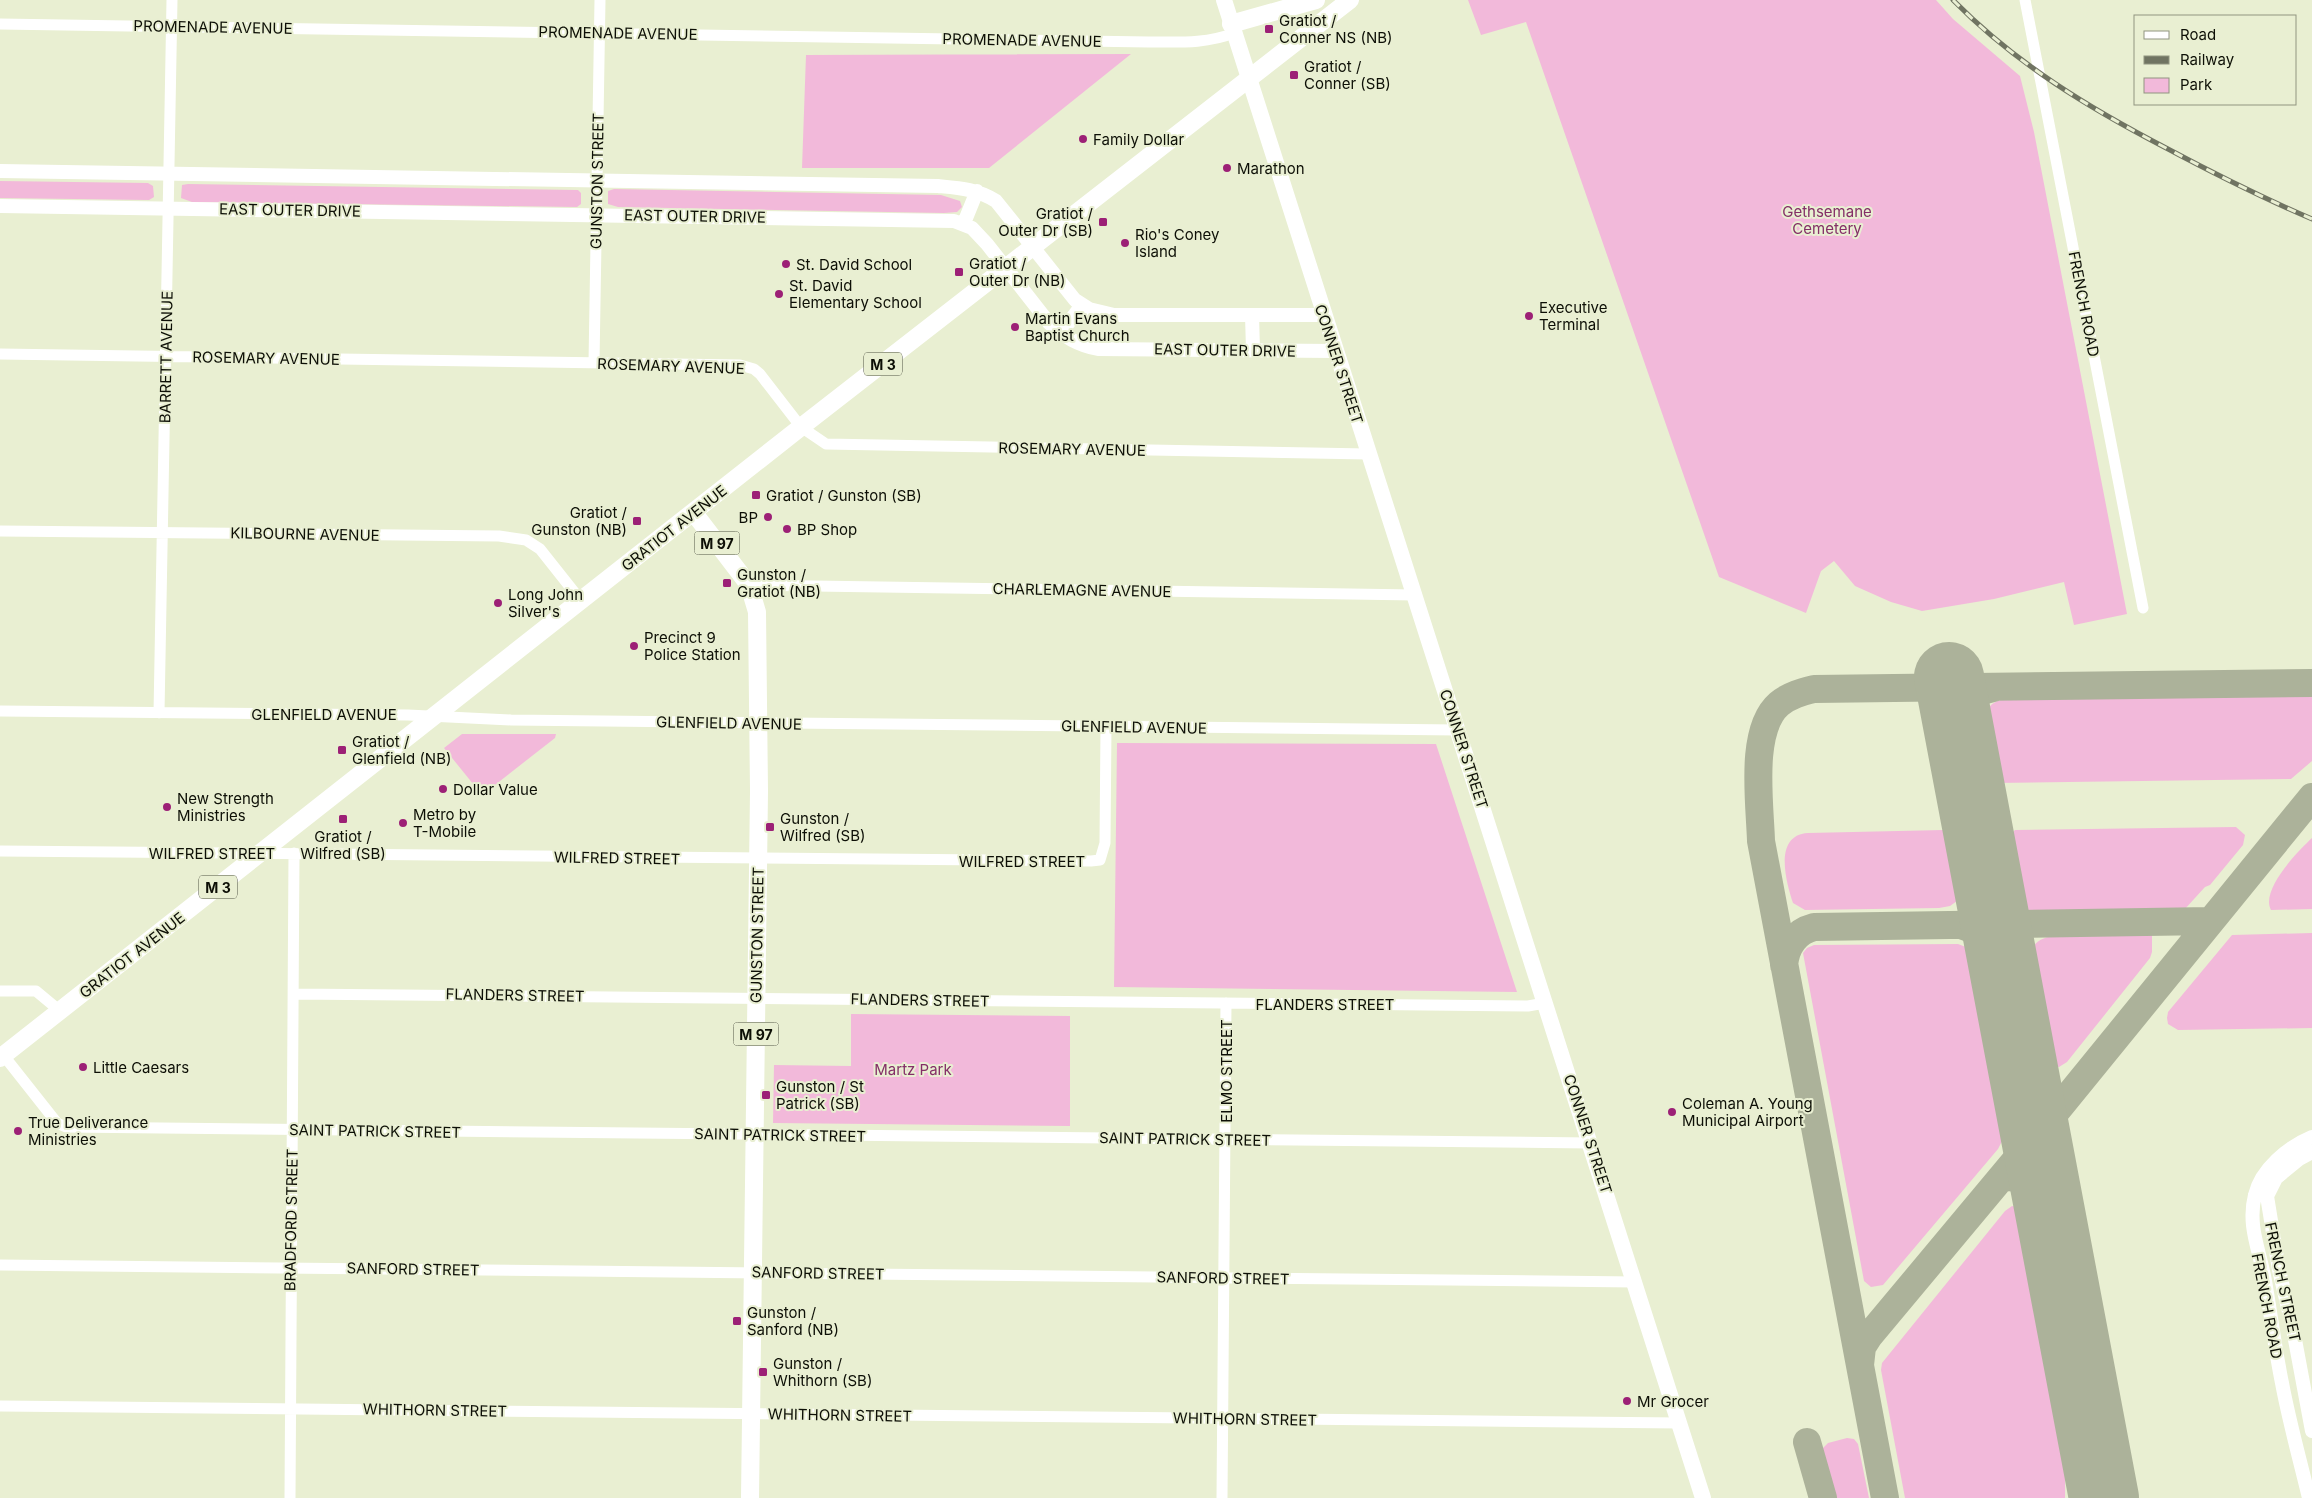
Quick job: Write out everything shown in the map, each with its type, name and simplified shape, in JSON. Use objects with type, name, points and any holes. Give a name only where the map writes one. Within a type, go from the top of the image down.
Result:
[{"type":"main road","name":"CONNER STREET","points":[[1224,0],[1703,1498]]},
{"type":"main road","points":[[1232,28],[1316,0]]},
{"type":"main road","name":"GRATIOT AVENUE","points":[[2,1057],[582,602],[801,427],[1350,0]]},
{"type":"main road","name":"GUNSTON STREET","points":[[694,513],[749,584],[758,612],[758,860],[750,1498]]},
{"type":"street","name":"BARRETT AVENUE","points":[[159,713],[172,0]]},
{"type":"street","name":"GUNSTON STREET","points":[[594,363],[600,0]]},
{"type":"street","name":"FRENCH ROAD","points":[[2025,0],[2143,608]]},
{"type":"street","name":"PROMENADE AVENUE","points":[[0,24],[1149,42],[1200,42],[1222,38],[1232,28]]},
{"type":"street","points":[[0,171],[938,186],[977,191],[996,200],[1075,300],[1100,313],[1114,315],[1324,315]]},
{"type":"street","points":[[964,224],[977,191]]},
{"type":"street","name":"EAST OUTER DRIVE","points":[[0,206],[946,221],[964,224],[972,228],[987,244],[1049,323],[1060,334],[1077,344],[1098,349],[1335,351]]},
{"type":"street","points":[[1060,334],[1082,305]]},
{"type":"street","points":[[1252,315],[1253,350]]},
{"type":"street","name":"ROSEMARY AVENUE","points":[[0,354],[746,366],[760,374],[801,427],[826,444],[1368,454]]},
{"type":"street","name":"KILBOURNE AVENUE","points":[[0,531],[499,536],[519,538],[540,549],[582,602]]},
{"type":"street","name":"CHARLEMAGNE AVENUE","points":[[749,584],[1415,595]]},
{"type":"street","name":"GLENFIELD AVENUE","points":[[0,711],[436,716],[511,720],[1458,730]]},
{"type":"street","name":"WILFRED STREET","points":[[0,851],[758,860],[1100,860],[1105,843],[1106,727]]},
{"type":"street","name":"BRADFORD STREET","points":[[290,1498],[292,1130],[295,994],[294,853]]},
{"type":"street","points":[[0,991],[36,991],[60,1011]]},
{"type":"street","name":"FLANDERS STREET","points":[[295,994],[1528,1006],[1545,1003]]},
{"type":"street","name":"ELMO STREET","points":[[1222,1498],[1226,1003]]},
{"type":"street","name":"SAINT PATRICK STREET","points":[[2,1057],[58,1123],[66,1127],[1590,1144]]},
{"type":"street","name":"FRENCH ROAD","points":[[2308,1498],[2281,1382],[2262,1265],[2255,1247],[2252,1220],[2255,1192],[2263,1178],[2288,1150],[2312,1137]]},
{"type":"street","name":"FRENCH STREET","points":[[2312,1152],[2299,1159],[2276,1178],[2267,1196],[2279,1270],[2293,1329],[2312,1431]]},
{"type":"street","name":"SANFORD STREET","points":[[0,1265],[1635,1282]]},
{"type":"street","name":"WHITHORN STREET","points":[[0,1406],[1680,1423]]},
{"type":"green space","name":"Gethsemane Cemetery","points":[[1468,0],[1936,0],[1953,19],[2020,76],[2034,132],[2127,614],[2074,625],[2064,582],[1994,599],[1922,611],[1891,602],[1855,586],[1834,561],[1821,571],[1806,613],[1719,577],[1526,22],[1481,35]]},
{"type":"green space","points":[[1131,54],[989,168],[802,168],[806,55]]},
{"type":"green space","points":[[0,181],[148,183],[153,186],[154,197],[149,200],[0,198]]},
{"type":"green space","points":[[182,185],[578,190],[581,193],[581,204],[577,207],[192,202],[181,198]]},
{"type":"green space","points":[[614,189],[941,195],[960,201],[962,207],[957,212],[944,213],[618,207],[608,204],[608,191]]},
{"type":"green space","points":[[2312,696],[2312,761],[2291,779],[1993,783],[1983,734],[1983,721],[1986,711],[1993,703],[2005,699]]},
{"type":"green space","points":[[462,734],[556,734],[555,738],[482,795],[444,748]]},
{"type":"green space","points":[[1117,743],[1436,744],[1517,992],[1114,987]]},
{"type":"green space","points":[[2236,827],[2245,835],[2243,845],[2210,885],[2205,887],[2184,910],[2035,913],[2027,909],[2020,902],[2016,893],[2012,882],[2005,840],[2015,830]]},
{"type":"green space","points":[[1943,830],[1957,843],[1964,887],[1957,901],[1950,906],[1939,908],[1805,910],[1793,903],[1787,883],[1785,861],[1786,850],[1790,842],[1797,836],[1808,833]]},
{"type":"green space","points":[[2312,838],[2312,909],[2271,910],[2269,902],[2275,882],[2290,861]]},
{"type":"green space","points":[[2312,933],[2312,1028],[2178,1030],[2168,1024],[2168,1012],[2232,935]]},
{"type":"green space","points":[[2152,935],[2150,958],[2067,1062],[2059,1067],[2051,1065],[2046,1061],[2029,960],[2033,946],[2043,938],[2053,936]]},
{"type":"green space","points":[[1958,944],[1971,949],[1978,961],[2008,1118],[2005,1119],[2004,1137],[1998,1149],[1883,1285],[1871,1287],[1864,1281],[1803,953],[1807,948],[1814,945]]},
{"type":"green space","name":"Martz Park","points":[[851,1014],[1070,1016],[1070,1126],[773,1123],[774,1065],[851,1066]]},
{"type":"green space","points":[[2012,1206],[2026,1209],[2047,1317],[2062,1425],[2065,1461],[2065,1498],[1905,1498],[1881,1370],[1882,1363],[2005,1211]]},
{"type":"green space","points":[[1847,1438],[1854,1439],[1858,1444],[1869,1498],[1834,1498],[1822,1457],[1822,1449],[1828,1443]]},
{"type":"taxiway","points":[[1885,1498],[1761,841],[1758,768],[1763,731],[1770,716],[1779,704],[1787,698],[1814,689],[2312,683]]},
{"type":"taxiway","points":[[1957,718],[1962,706],[1970,697],[1993,688]]},
{"type":"taxiway","points":[[1860,1365],[1862,1347],[1869,1336],[2036,1136],[2312,797]]},
{"type":"taxiway","points":[[1784,965],[1789,946],[1802,932],[1814,927],[2210,921]]},
{"type":"taxiway","points":[[1961,925],[1979,933],[1986,939],[2000,962],[2005,981]]},
{"type":"taxiway","points":[[2000,1179],[2015,1178],[2035,1186],[2044,1198],[2053,1230]]},
{"type":"taxiway","points":[[1807,1442],[1823,1498]]},
{"type":"taxiway","points":[[2095,1453],[2097,1498]]},
{"type":"runway","points":[[1949,677],[2104,1498]]},
{"type":"railway","points":[[1953,0],[2002,45],[2082,101],[2203,168],[2312,219]]},
{"type":"place","name":"Gratiot / Conner NS (NB)","points":[[1269,29]]},
{"type":"place","name":"Gratiot / Conner (SB)","points":[[1294,75]]},
{"type":"place","name":"Family Dollar","points":[[1083,139]]},
{"type":"place","name":"Marathon","points":[[1227,168]]},
{"type":"place","name":"Gratiot / Outer Dr (SB)","points":[[1103,222]]},
{"type":"place","name":"Rio's Coney Island","points":[[1125,243]]},
{"type":"place","name":"St. David School","points":[[786,264]]},
{"type":"place","name":"Gratiot / Outer Dr (NB)","points":[[959,272]]},
{"type":"place","name":"St. David Elementary School","points":[[779,294]]},
{"type":"place","name":"Executive Terminal","points":[[1529,316]]},
{"type":"place","name":"Martin Evans Baptist Church","points":[[1015,327]]},
{"type":"place","name":"Gratiot / Gunston (SB)","points":[[756,495]]},
{"type":"place","name":"BP","points":[[768,517]]},
{"type":"place","name":"Gratiot / Gunston (NB)","points":[[637,521]]},
{"type":"place","name":"BP Shop","points":[[787,529]]},
{"type":"place","name":"Gunston / Gratiot (NB)","points":[[727,583]]},
{"type":"place","name":"Long John Silver's","points":[[498,603]]},
{"type":"place","name":"Precinct 9 Police Station","points":[[634,646]]},
{"type":"place","name":"Gratiot / Glenfield (NB)","points":[[342,750]]},
{"type":"place","name":"Dollar Value","points":[[443,789]]},
{"type":"place","name":"New Strength Ministries","points":[[167,807]]},
{"type":"place","name":"Gratiot / Wilfred (SB)","points":[[343,819]]},
{"type":"place","name":"Metro by T-Mobile","points":[[403,823]]},
{"type":"place","name":"Gunston / Wilfred (SB)","points":[[770,827]]},
{"type":"place","name":"Little Caesars","points":[[83,1067]]},
{"type":"place","name":"Gunston / St Patrick (SB)","points":[[766,1095]]},
{"type":"place","name":"Coleman A. Young Municipal Airport","points":[[1672,1112]]},
{"type":"place","name":"True Deliverance Ministries","points":[[18,1131]]},
{"type":"place","name":"Gunston / Sanford (NB)","points":[[737,1321]]},
{"type":"place","name":"Gunston / Whithorn (SB)","points":[[763,1372]]},
{"type":"place","name":"Mr Grocer","points":[[1627,1401]]}]
